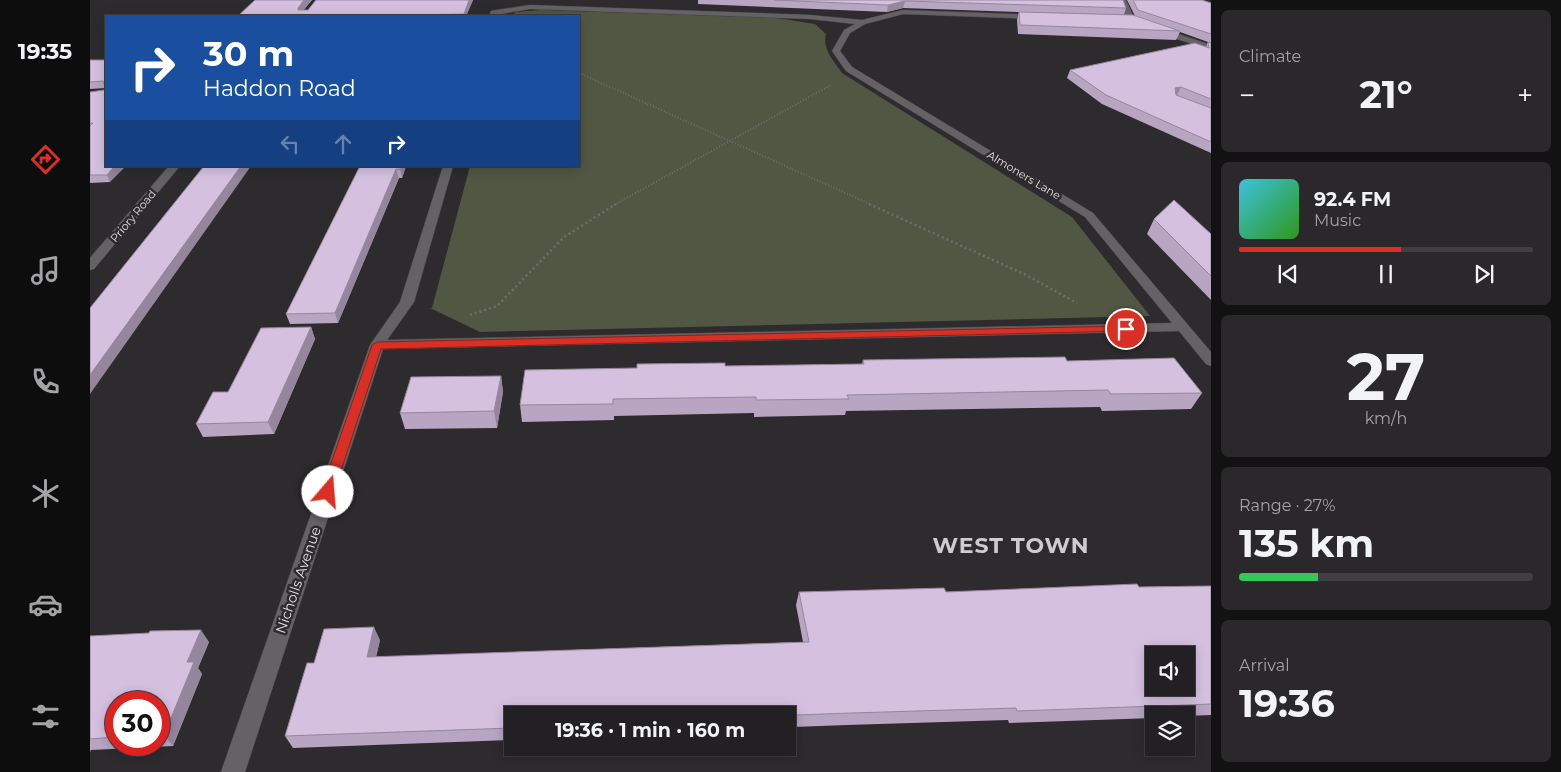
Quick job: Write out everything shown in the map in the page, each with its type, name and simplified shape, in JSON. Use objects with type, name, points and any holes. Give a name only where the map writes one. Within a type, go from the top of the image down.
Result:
[{"type":"street","points":[[1123,0],[1126,20],[1140,24]]},
{"type":"street","points":[[493,15],[494,13],[515,8],[548,7],[810,17],[862,22],[905,9],[1041,17]]},
{"type":"street","name":"Almoners Lane","points":[[862,22],[847,32],[836,51],[849,69],[1088,215],[1211,360]]},
{"type":"street","points":[[1148,26],[1211,48]]},
{"type":"street","name":"Priory Road","points":[[90,266],[174,167]]},
{"type":"street","name":"Nicholls Avenue","points":[[232,772],[377,345],[407,302],[448,167]]},
{"type":"street","points":[[377,345],[1183,328]]},
{"type":"path","points":[[580,72],[1026,275],[1126,329]]},
{"type":"path","points":[[469,315],[497,306],[564,237],[600,213],[838,80]]},
{"type":"green space","points":[[541,10],[777,18],[815,24],[826,34],[827,50],[842,73],[1072,217],[1150,316],[480,332],[430,308],[432,308],[470,167],[580,167],[580,15],[512,15],[516,12]]},
{"type":"building","points":[[255,0],[304,0],[298,10],[308,10],[316,0],[469,0],[464,14],[239,15]]},
{"type":"building","points":[[774,0],[1123,0],[1126,8],[905,1],[888,5]]},
{"type":"building","points":[[1133,0],[1202,0],[1211,3],[1211,34],[1138,10]]},
{"type":"building","points":[[1019,12],[1133,15],[1180,31],[1020,25]]},
{"type":"building","points":[[1208,42],[1211,43],[1211,99],[1181,87],[1175,88],[1176,95],[1211,108],[1211,142],[1106,95],[1070,70],[1195,43],[1209,48]]},
{"type":"building","points":[[90,60],[105,60],[105,86],[103,81],[90,82]]},
{"type":"building","points":[[105,90],[105,167],[114,167],[107,175],[90,175],[90,126],[93,123],[90,123],[90,92]]},
{"type":"building","points":[[203,167],[240,167],[90,375],[90,308]]},
{"type":"building","points":[[360,167],[401,167],[400,169],[396,169],[335,313],[286,314]]},
{"type":"building","points":[[1174,200],[1211,234],[1211,276],[1154,219]]},
{"type":"building","points":[[311,327],[268,422],[196,424],[213,392],[228,392],[261,328]]},
{"type":"building","points":[[1065,357],[1067,361],[1174,358],[1202,393],[1111,394],[1108,390],[847,395],[849,399],[756,400],[756,397],[613,399],[613,404],[520,405],[525,370],[637,368],[637,364],[725,363],[725,366],[864,364],[863,360]]},
{"type":"building","points":[[501,376],[494,411],[400,413],[411,377]]},
{"type":"building","points":[[1137,584],[1139,587],[1211,586],[1211,704],[1017,711],[1016,708],[796,715],[796,706],[504,706],[504,728],[285,736],[307,663],[314,663],[324,629],[374,627],[367,657],[809,642],[799,592],[944,588],[946,592]]},
{"type":"building","points":[[201,630],[187,662],[194,662],[170,720],[170,691],[105,691],[105,738],[90,739],[90,636],[149,633],[150,631]]},
{"type":"district","name":"WEST TOWN","points":[[1011,545]]},
{"type":"route","points":[[328,492],[377,345],[1126,329]]}]
